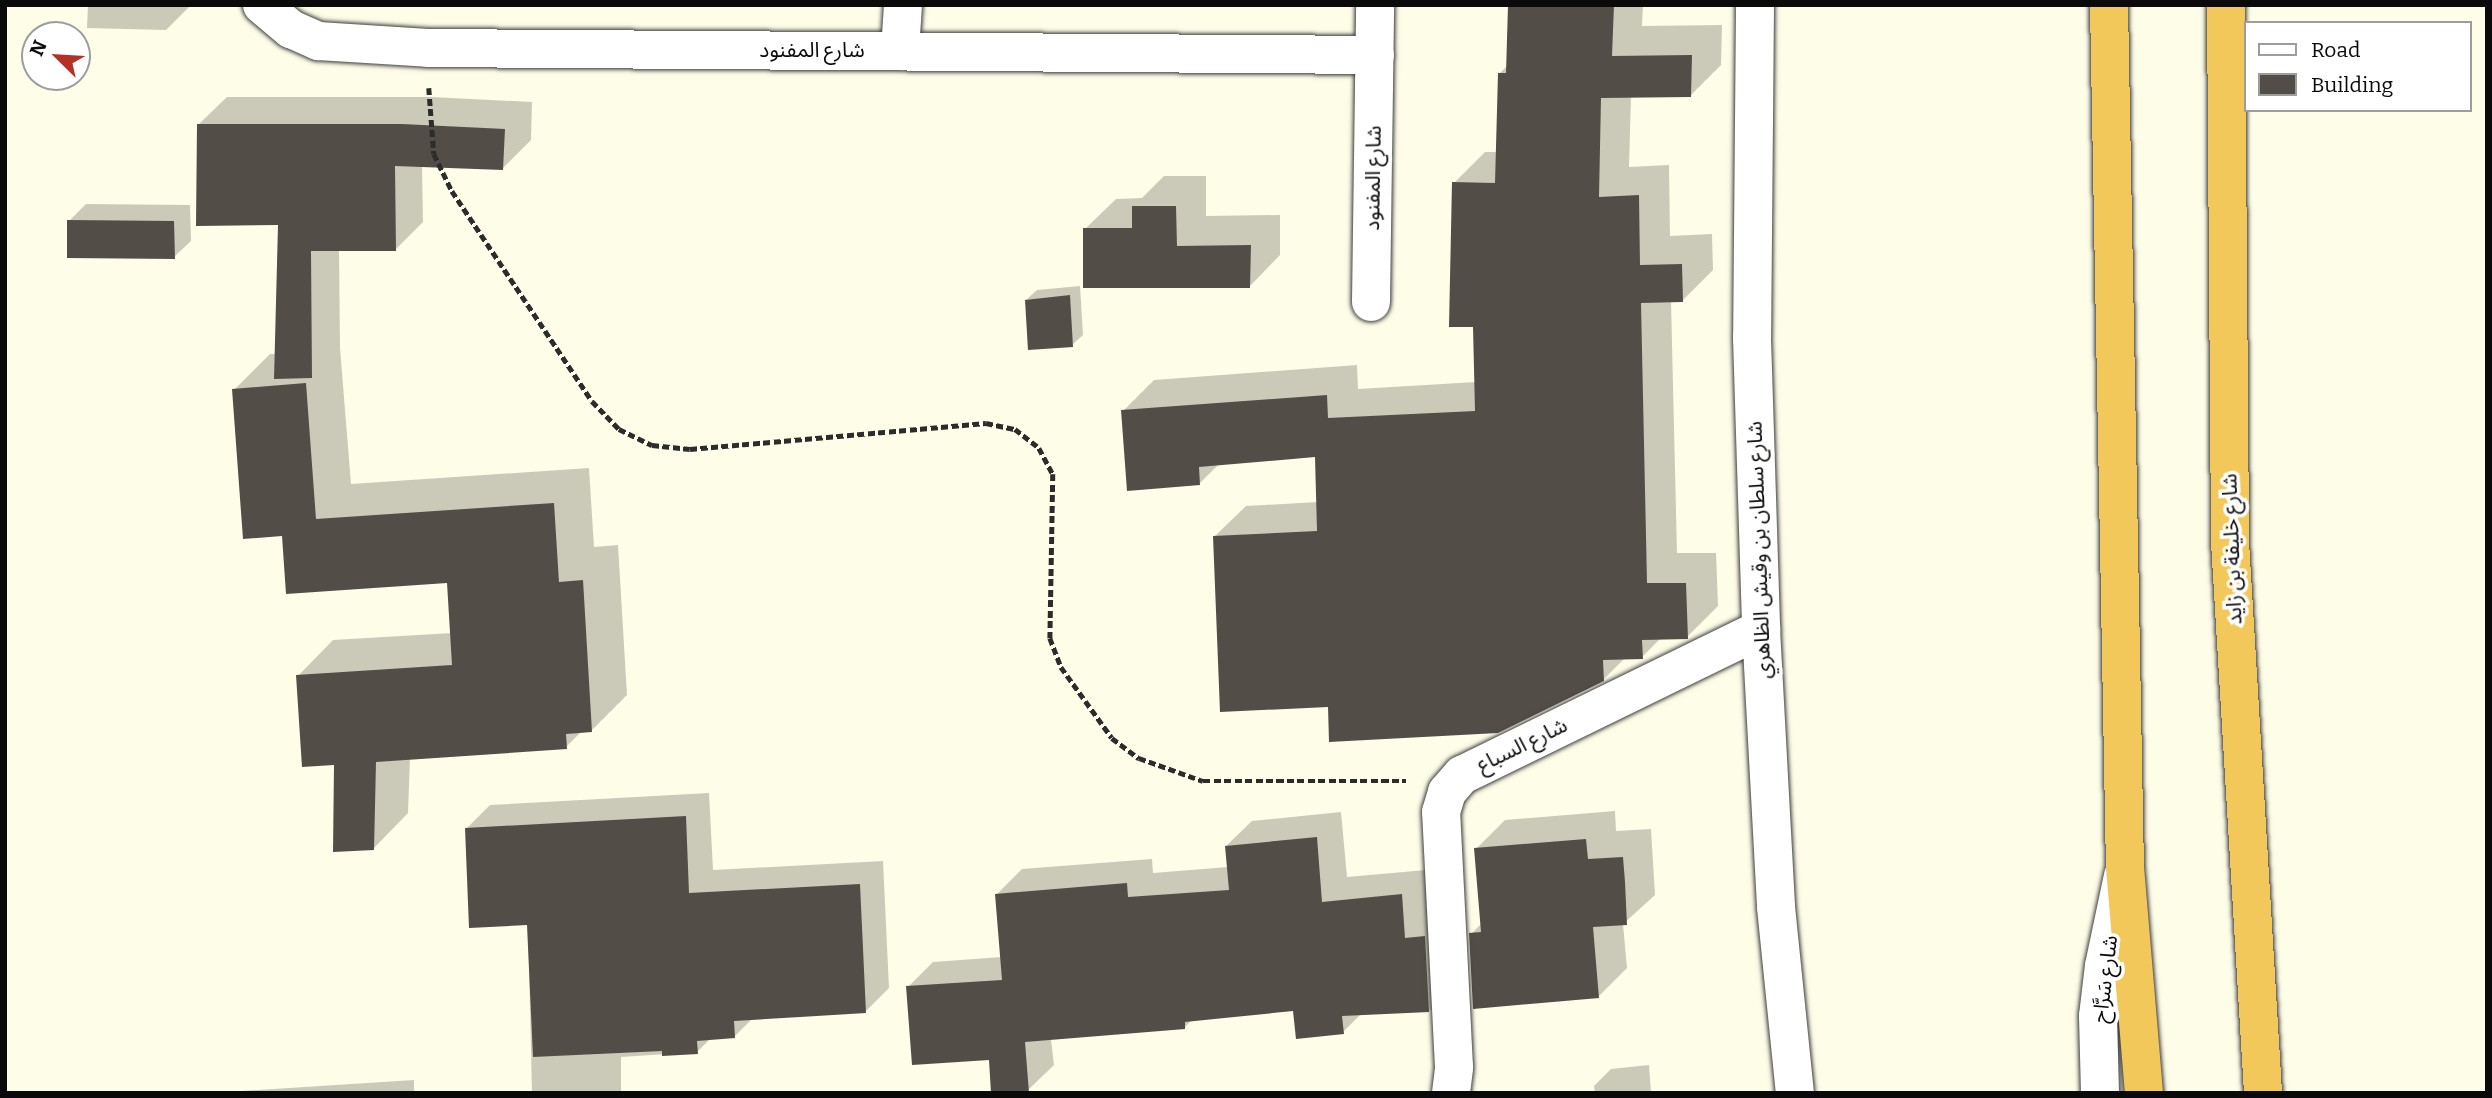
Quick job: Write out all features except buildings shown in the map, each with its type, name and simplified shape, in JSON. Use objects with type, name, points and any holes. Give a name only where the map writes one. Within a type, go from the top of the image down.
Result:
[{"type":"highway","points":[[2109,5],[2125,867],[2144,1093]]},
{"type":"highway","name":"شارع خليفة بن زايد","points":[[2226,5],[2230,542],[2263,1093]]},
{"type":"street","name":"شارع المفنود","points":[[262,5],[291,29],[318,41],[428,48],[1375,55]]},
{"type":"street","points":[[900,51],[903,5]]},
{"type":"street","name":"شارع المفنود","points":[[1371,302],[1375,5]]},
{"type":"street","name":"شارع سلطان بن وقيش الظاهري","points":[[1755,5],[1752,338],[1761,629],[1776,907],[1795,1093]]},
{"type":"street","name":"شارع السباع","points":[[1451,1093],[1454,1067],[1441,812],[1456,782],[1483,764],[1761,629]]},
{"type":"street","name":"شارع سَرَّاح","points":[[2100,1093],[2098,1016],[2104,966],[2125,867]]},
{"type":"path","points":[[428,48],[434,154],[452,191],[592,401],[619,429],[652,445],[690,449],[986,423],[1016,429],[1039,448],[1053,474],[1050,638],[1061,667],[1112,738],[1149,763],[1203,781],[1456,782]]}]
